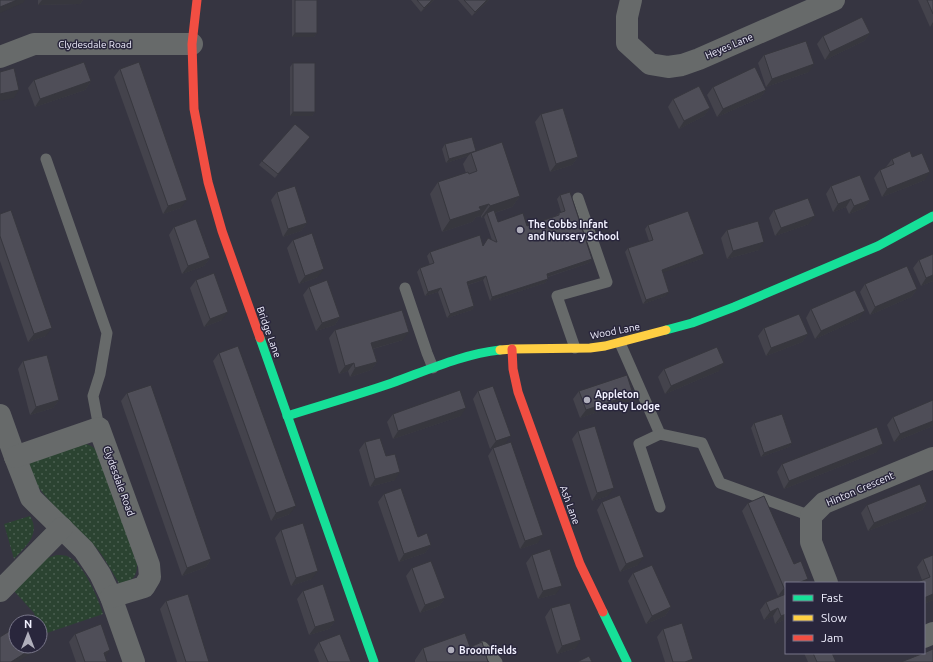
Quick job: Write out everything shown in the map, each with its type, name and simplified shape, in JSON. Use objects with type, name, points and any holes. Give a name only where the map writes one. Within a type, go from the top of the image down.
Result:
[{"type":"street","name":"Bridge Lane","points":[[197,0],[192,44],[194,109],[208,182],[222,231],[374,662]]},
{"type":"street","name":"Heyes Lane","points":[[631,0],[626,17],[627,43],[650,64],[668,67],[682,65],[834,0]]},
{"type":"street","name":"Clydesdale Road","points":[[0,57],[34,44],[192,44]]},
{"type":"street","name":"Wood Lane","points":[[287,416],[391,383],[460,358],[492,351],[512,349],[605,346],[692,323],[734,307],[878,246],[933,216]]},
{"type":"street","name":"Ash Lane","points":[[512,349],[513,370],[518,392],[580,564],[628,662]]},
{"type":"street","points":[[0,414],[31,498],[84,550],[100,574],[111,598],[134,662]]},
{"type":"street","name":"Clydesdale Road","points":[[99,428],[149,565],[150,578],[144,587],[111,598]]},
{"type":"street","points":[[15,456],[99,428]]},
{"type":"street","name":"Hinton Crescent","points":[[810,516],[824,503],[933,458]]},
{"type":"street","points":[[810,516],[810,542],[827,582]]},
{"type":"street","points":[[0,591],[62,528]]},
{"type":"lane","points":[[46,159],[107,333],[100,374],[93,396],[99,428]]},
{"type":"lane","points":[[575,348],[557,296],[607,282],[578,198]]},
{"type":"lane","points":[[405,288],[433,368]]},
{"type":"lane","points":[[620,343],[660,434]]},
{"type":"lane","points":[[660,506],[639,444],[660,434],[702,443],[720,483],[810,516]]},
{"type":"lane","points":[[483,648],[497,662]]},
{"type":"green space","points":[[82,443],[92,446],[98,453],[137,564],[136,572],[133,578],[120,585],[99,551],[39,488],[29,466],[30,463]]},
{"type":"green space","points":[[30,516],[34,528],[33,534],[31,539],[14,559],[4,524]]},
{"type":"green space","points":[[57,555],[67,556],[79,566],[85,573],[94,590],[103,614],[48,633],[48,614],[34,614],[14,591],[47,558]]},
{"type":"building","points":[[0,0],[17,0],[0,7]]},
{"type":"building","points":[[295,0],[317,0],[317,33],[295,33]]},
{"type":"building","points":[[417,0],[432,0],[424,8]]},
{"type":"building","points":[[464,0],[487,0],[475,12]]},
{"type":"building","points":[[927,0],[933,0],[933,14]]},
{"type":"building","points":[[862,17],[870,33],[830,52],[823,36]]},
{"type":"building","points":[[806,41],[814,64],[772,79],[764,55]]},
{"type":"building","points":[[84,62],[91,81],[40,99],[34,80]]},
{"type":"building","points":[[139,62],[187,200],[168,206],[120,69]]},
{"type":"building","points":[[293,63],[315,63],[315,112],[293,112]]},
{"type":"building","points":[[755,67],[766,90],[723,109],[713,87]]},
{"type":"building","points":[[14,68],[19,90],[0,94],[0,72]]},
{"type":"building","points":[[699,86],[710,108],[684,121],[673,99]]},
{"type":"building","points":[[563,108],[578,157],[556,164],[541,114]]},
{"type":"building","points":[[295,124],[310,137],[278,174],[262,161]]},
{"type":"building","points":[[472,137],[476,151],[449,159],[445,144]]},
{"type":"building","points":[[502,142],[520,196],[490,206],[489,204],[479,207],[481,210],[450,220],[438,182],[468,172],[469,174],[477,171],[471,153]]},
{"type":"building","points":[[910,151],[912,157],[922,153],[930,172],[887,189],[880,170],[894,164],[892,159]]},
{"type":"building","points":[[860,175],[870,200],[854,206],[851,199],[838,204],[831,186]]},
{"type":"building","points":[[295,186],[307,223],[288,229],[277,192]]},
{"type":"building","points":[[570,192],[592,259],[547,274],[548,279],[492,297],[486,276],[467,282],[474,306],[450,314],[441,288],[428,292],[420,268],[434,263],[430,252],[480,235],[483,246],[488,238],[497,242],[487,213],[494,210],[498,222],[523,213],[527,226],[559,215],[559,213],[565,211],[560,195]]},
{"type":"building","points":[[808,198],[815,216],[781,228],[774,210]]},
{"type":"building","points":[[11,210],[52,328],[34,334],[0,236],[0,214]]},
{"type":"building","points":[[688,211],[704,254],[662,270],[669,292],[646,300],[628,248],[653,240],[648,225]]},
{"type":"building","points":[[196,219],[210,258],[188,266],[174,227]]},
{"type":"building","points":[[758,221],[764,242],[733,251],[727,230]]},
{"type":"building","points":[[312,233],[324,269],[305,276],[293,240]]},
{"type":"building","points":[[933,254],[933,275],[926,278],[919,260]]},
{"type":"building","points":[[907,266],[917,289],[875,307],[865,284]]},
{"type":"building","points":[[214,273],[228,312],[210,319],[196,280]]},
{"type":"building","points":[[327,280],[340,317],[322,323],[309,287]]},
{"type":"building","points":[[855,290],[865,311],[821,331],[811,309]]},
{"type":"building","points":[[402,310],[409,332],[371,343],[377,362],[355,368],[354,363],[345,366],[335,330]]},
{"type":"building","points":[[799,314],[808,334],[771,348],[764,328]]},
{"type":"building","points":[[238,346],[296,506],[276,513],[219,353]]},
{"type":"building","points":[[717,347],[724,363],[671,386],[664,369]]},
{"type":"building","points":[[47,355],[59,400],[36,407],[23,361]]},
{"type":"building","points":[[627,375],[633,394],[586,410],[579,391]]},
{"type":"building","points":[[151,385],[211,559],[187,568],[127,393]]},
{"type":"building","points":[[493,386],[511,436],[496,441],[478,391]]},
{"type":"building","points":[[460,390],[466,408],[398,431],[393,414]]},
{"type":"building","points":[[933,400],[933,421],[900,434],[893,417]]},
{"type":"building","points":[[782,414],[792,443],[764,453],[754,423]]},
{"type":"building","points":[[595,426],[614,488],[597,493],[578,431]]},
{"type":"building","points":[[877,427],[883,444],[789,481],[782,464]]},
{"type":"building","points":[[380,438],[386,456],[395,454],[400,472],[375,479],[365,442]]},
{"type":"building","points":[[511,442],[543,535],[525,541],[493,448]]},
{"type":"building","points":[[920,484],[927,502],[874,523],[867,505]]},
{"type":"building","points":[[401,488],[418,537],[427,533],[431,545],[404,554],[384,494]]},
{"type":"building","points":[[620,495],[644,557],[626,564],[602,502]]},
{"type":"building","points":[[764,496],[794,564],[801,561],[808,579],[800,582],[785,582],[784,588],[748,503]]},
{"type":"building","points":[[303,523],[318,571],[296,578],[281,530]]},
{"type":"building","points":[[550,549],[562,586],[543,591],[532,555]]},
{"type":"building","points":[[933,555],[933,594],[925,598],[925,582],[918,582],[930,577],[923,559]]},
{"type":"building","points":[[431,561],[445,598],[425,605],[412,568]]},
{"type":"building","points":[[652,565],[671,607],[652,616],[633,573]]},
{"type":"building","points":[[323,584],[335,621],[315,627],[303,591]]},
{"type":"building","points":[[188,594],[209,662],[186,662],[166,601]]},
{"type":"building","points":[[785,594],[785,614],[781,616],[778,608],[770,612],[766,602]]},
{"type":"building","points":[[570,603],[581,640],[562,646],[551,608]]},
{"type":"building","points":[[682,623],[693,659],[685,662],[673,662],[663,629]]},
{"type":"building","points":[[101,624],[110,650],[104,653],[107,662],[85,662],[75,634]]},
{"type":"building","points":[[8,632],[8,654],[24,654],[11,662],[0,662],[0,637]]},
{"type":"building","points":[[465,633],[470,647],[482,642],[488,662],[427,662],[423,648]]},
{"type":"building","points":[[340,634],[351,662],[328,662],[319,642]]},
{"type":"building","points":[[933,649],[933,662],[901,662],[925,654],[925,653]]},
{"type":"building","points":[[813,654],[832,654],[836,662],[817,662]]},
{"type":"building","points":[[589,656],[592,662],[577,662]]},
{"type":"traffic: fast","points":[[666,330],[692,323],[734,307],[878,246],[933,216]]},
{"type":"traffic: fast","points":[[260,338],[374,662]]},
{"type":"traffic: fast","points":[[287,416],[392,383],[459,359],[500,350]]},
{"type":"traffic: fast","points":[[603,612],[627,662]]},
{"type":"traffic: slow","points":[[500,350],[590,348],[605,346],[666,330]]},
{"type":"traffic: jam","points":[[197,0],[192,44],[194,109],[208,182],[222,231],[260,338]]},
{"type":"traffic: jam","points":[[512,349],[513,369],[518,392],[580,564],[603,612]]},
{"type":"place","name":"The Cobbs Infant and Nursery School","points":[[520,230]]},
{"type":"place","name":"Appleton Beauty Lodge","points":[[587,400]]},
{"type":"place","name":"Broomfields","points":[[451,650]]}]
